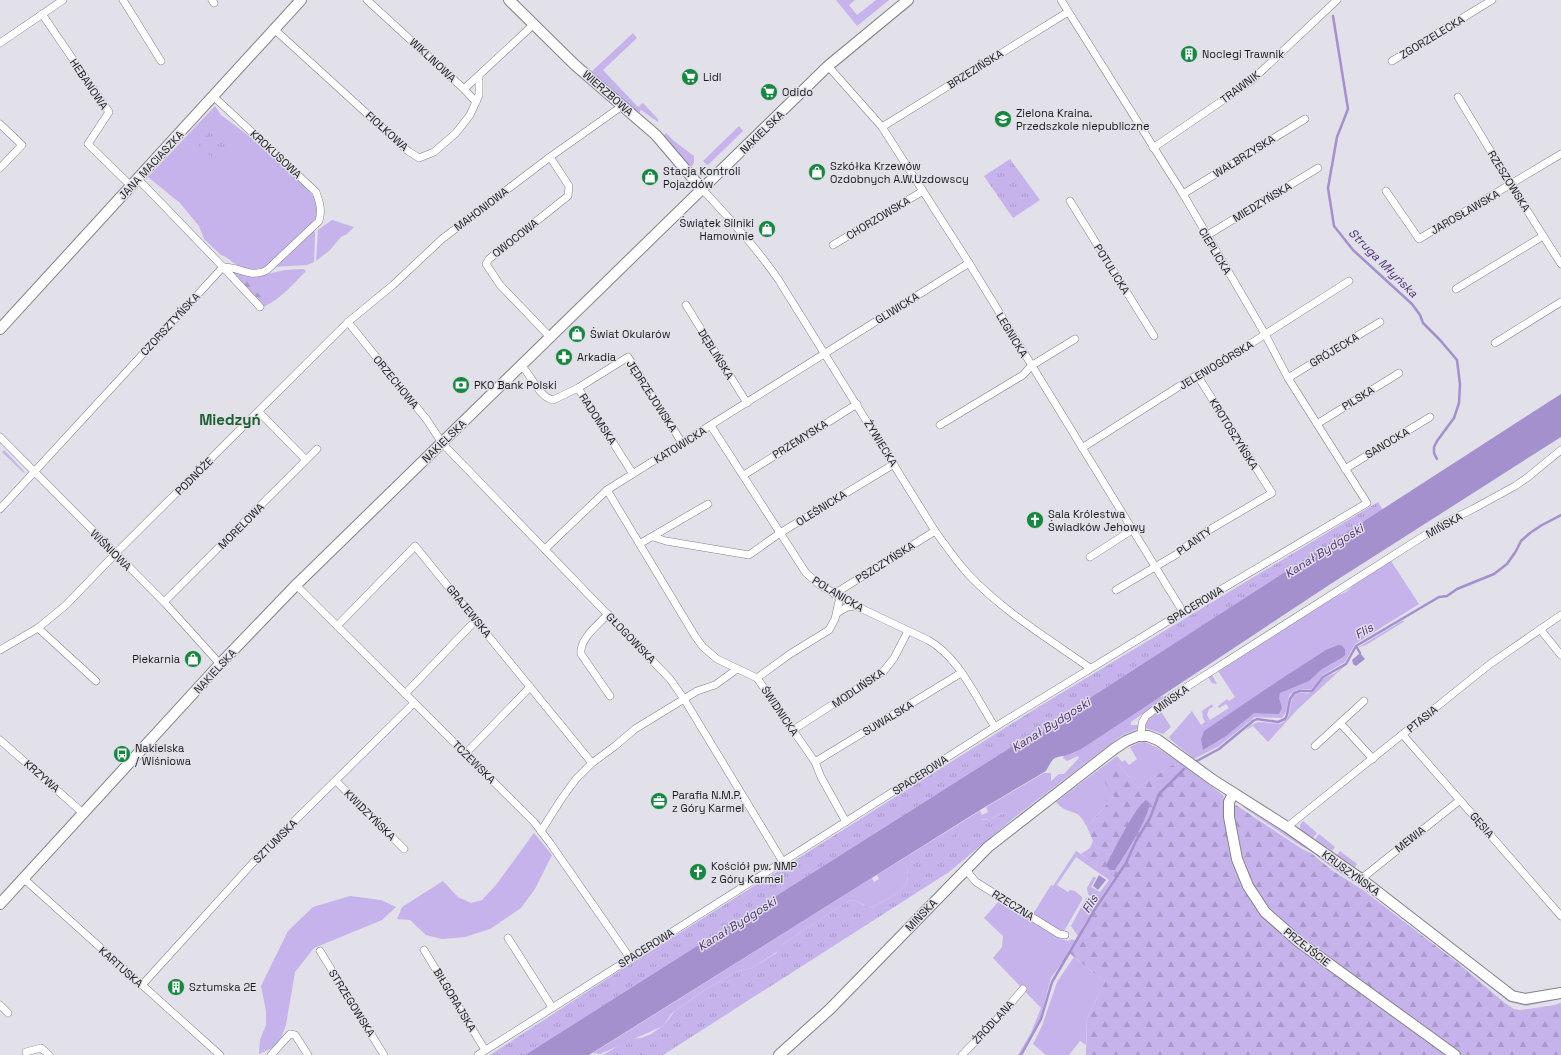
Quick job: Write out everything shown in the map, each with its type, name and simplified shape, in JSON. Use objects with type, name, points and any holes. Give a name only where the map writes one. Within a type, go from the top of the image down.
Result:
[{"type":"street","points":[[0,43],[63,0]]},
{"type":"street","points":[[123,0],[160,61]]},
{"type":"street","name":"JANA MACIASZKA","points":[[0,329],[301,0]]},
{"type":"street","name":"WIKLINOWA","points":[[368,0],[464,89],[533,25]]},
{"type":"street","name":"WIERZBOWA","points":[[509,0],[575,65],[656,135],[702,189]]},
{"type":"street","name":"NAKIELSKA","points":[[0,904],[220,664],[296,585],[828,66],[908,0]]},
{"type":"street","name":"CIEPLICKA","points":[[1061,0],[1183,194],[1206,236],[1265,334],[1288,378],[1366,503]]},
{"type":"street","name":"ZGORZELECKA","points":[[1392,61],[1492,0]]},
{"type":"street","name":"TRAWNIK","points":[[1153,148],[1251,81],[1335,1]]},
{"type":"street","name":"BRZEZIŃSKA","points":[[882,127],[1068,12]]},
{"type":"street","name":"HEBANOWA","points":[[42,14],[109,112],[88,144],[135,182]]},
{"type":"street","name":"FIOŁKOWA","points":[[274,29],[408,151],[419,158],[434,152],[456,133],[470,115],[479,95],[479,76]]},
{"type":"street","name":"LEGNICKA","points":[[828,66],[882,127],[969,263],[1183,612]]},
{"type":"street","points":[[464,89],[476,102]]},
{"type":"street","name":"KROKUSOWA","points":[[213,96],[316,192],[321,204],[322,212],[319,221],[267,270],[259,274],[252,274],[234,267],[223,267]]},
{"type":"street","name":"RZESZOWSKA","points":[[1458,97],[1561,264]]},
{"type":"street","name":"MAHONIOWA","points":[[348,322],[394,285],[442,239],[550,157],[622,106]]},
{"type":"street","name":"WAŁBRZYSKA","points":[[1183,194],[1305,119]]},
{"type":"street","points":[[0,124],[22,145],[0,168]]},
{"type":"street","name":"JAROSŁAWSKA","points":[[1386,191],[1419,239],[1561,154]]},
{"type":"street","name":"OWOCOWA","points":[[550,157],[569,186],[568,196],[489,259],[486,264],[500,285],[550,337]]},
{"type":"street","name":"MIEDZYŃSKA","points":[[1206,236],[1318,168]]},
{"type":"street","points":[[135,182],[223,267],[260,307]]},
{"type":"street","name":"ŻYWIECKA","points":[[702,189],[764,258],[857,404],[935,531],[965,570],[995,600],[1026,624],[1090,668]]},
{"type":"street","name":"CHORZOWSKA","points":[[833,245],[923,191]]},
{"type":"street","name":"POTULICKA","points":[[1070,201],[1154,336]]},
{"type":"street","points":[[1456,289],[1544,236]]},
{"type":"street","name":"GLIWICKA","points":[[825,353],[969,263]]},
{"type":"street","name":"CZORSZTYŃSKA","points":[[0,510],[223,267]]},
{"type":"street","name":"JELENIOGÓRSKA","points":[[1082,448],[1197,375],[1217,365],[1349,281]]},
{"type":"street","points":[[1495,343],[1561,302]]},
{"type":"street","name":"DĘBLIŃSKA","points":[[686,305],[747,403]]},
{"type":"street","name":"PODNÓŻE","points":[[0,650],[38,628],[66,605],[115,554],[348,322]]},
{"type":"street","name":"ORZECHOWA","points":[[348,322],[427,420],[442,443]]},
{"type":"street","name":"GRÓJECKA","points":[[1288,378],[1380,322]]},
{"type":"street","points":[[940,425],[1023,375],[1031,366],[1075,339]]},
{"type":"street","name":"KATOWICKA","points":[[545,550],[608,490],[825,353]]},
{"type":"street","name":"JĘDRZEJOWSKA","points":[[578,388],[628,357],[682,443]]},
{"type":"street","name":"RADOMSKA","points":[[521,365],[548,399],[557,399],[578,388],[633,474]]},
{"type":"street","name":"PILSKA","points":[[1317,424],[1399,373]]},
{"type":"street","name":"KROTOSZYŃSKA","points":[[1197,375],[1272,493]]},
{"type":"street","name":"PRZEMYSKA","points":[[744,475],[857,404]]},
{"type":"street","points":[[259,412],[306,460]]},
{"type":"street","name":"SANOCKA","points":[[1345,469],[1430,417]]},
{"type":"street","name":"POLANICKA","points":[[711,426],[806,573],[820,585],[856,606],[939,646],[953,660],[994,727]]},
{"type":"street","points":[[0,448],[3,440]]},
{"type":"street","name":"WIŚNIOWA","points":[[3,440],[164,602],[220,664]]},
{"type":"street","name":"GŁOGOWSKA","points":[[442,443],[665,673],[684,699],[783,862]]},
{"type":"street","name":"MORELOWA","points":[[164,602],[318,449]]},
{"type":"street","name":"MIŃSKA","points":[[779,1055],[829,1009],[996,840],[1108,754],[1126,741],[1141,735],[1142,723],[1145,717],[1174,695],[1444,523],[1473,509],[1528,477],[1561,450]]},
{"type":"street","name":"OLEŚNICKA","points":[[653,537],[666,541],[749,555],[780,533],[894,464]]},
{"type":"street","name":"ŚWIDNICKA","points":[[608,490],[677,608],[703,647],[717,659],[757,678],[815,762],[821,777],[846,822]]},
{"type":"street","name":"PLANTY","points":[[1116,590],[1190,545],[1199,536],[1272,493]]},
{"type":"street","name":"SPACEROWA","points":[[478,1055],[994,727],[1366,503]]},
{"type":"street","points":[[640,543],[653,537],[708,504]]},
{"type":"street","points":[[1090,557],[1132,530]]},
{"type":"street","name":"PSZCZYŃSKA","points":[[837,595],[935,531]]},
{"type":"street","name":"GRAJEWSKA","points":[[337,626],[415,546],[592,763]]},
{"type":"street","name":"TCZEWSKA","points":[[296,585],[542,831],[630,958]]},
{"type":"street","points":[[757,678],[790,654],[823,634],[832,624],[837,613],[837,595]]},
{"type":"street","points":[[837,613],[847,607],[856,606]]},
{"type":"street","points":[[608,614],[587,637],[581,650],[581,654],[610,696]]},
{"type":"street","name":"PTASIA","points":[[1287,827],[1490,664],[1561,614]]},
{"type":"street","points":[[405,694],[476,620]]},
{"type":"street","points":[[38,628],[96,681]]},
{"type":"street","points":[[1540,629],[1561,654]]},
{"type":"street","name":"MODLIŃSKA","points":[[793,730],[883,672],[894,658],[908,631]]},
{"type":"street","points":[[542,831],[562,798],[576,779],[592,763],[615,746],[634,729],[697,691],[715,685],[737,669]]},
{"type":"street","name":"SUWALSKA","points":[[815,762],[961,673]]},
{"type":"street","points":[[466,754],[530,687]]},
{"type":"street","points":[[1315,746],[1364,701]]},
{"type":"street","name":"SZTUMSKA","points":[[142,985],[260,855],[414,703]]},
{"type":"street","points":[[1340,723],[1373,759]]},
{"type":"street","name":"KRUSZYŃSKA","points":[[1141,735],[1151,736],[1158,740],[1233,794],[1287,827],[1361,879],[1512,996],[1525,999],[1561,992]]},
{"type":"street","name":"GĘSIA","points":[[1402,735],[1561,916]]},
{"type":"street","name":"KRZYWA","points":[[0,740],[83,813]]},
{"type":"street","name":"KWIDZYŃSKA","points":[[336,781],[404,849]]},
{"type":"street","name":"PRZEJŚCIE","points":[[1233,794],[1229,802],[1229,817],[1237,859],[1248,886],[1265,912],[1282,928],[1310,950],[1455,1055]]},
{"type":"street","name":"MEWIA","points":[[1361,879],[1460,800]]},
{"type":"street","name":"RZECZNA","points":[[966,869],[976,882],[1030,917],[1047,925],[1059,934],[1065,935]]},
{"type":"street","name":"KARTUSKA","points":[[23,878],[220,1055]]},
{"type":"street","points":[[508,938],[552,1008]]},
{"type":"street","name":"BIŁGORAJSKA","points":[[424,950],[485,1050]]},
{"type":"street","name":"STRZEGOWSKA","points":[[320,951],[384,1055]]},
{"type":"street","name":"ŹRÓDLANA","points":[[962,1055],[998,1018],[1023,989]]},
{"type":"street","points":[[0,1005],[8,1013]]},
{"type":"street","points":[[271,1055],[290,1034],[295,1035],[308,1055]]},
{"type":"street","points":[[26,1052],[42,1048],[49,1055]]},
{"type":"green space","points":[[836,0],[855,0],[849,5],[857,15],[876,0],[889,0],[857,26]]},
{"type":"green space","points":[[633,33],[637,38],[603,70],[638,107],[643,103],[658,119],[658,122],[641,110],[638,114],[590,73]]},
{"type":"green space","points":[[215,106],[221,115],[249,136],[299,180],[315,198],[320,211],[316,220],[268,267],[253,273],[238,266],[221,255],[204,239],[199,226],[180,203],[148,177]]},
{"type":"green space","points":[[215,126],[235,145],[219,163],[198,145]]},
{"type":"green space","points":[[739,126],[743,131],[707,165],[703,161]]},
{"type":"green space","points":[[666,133],[694,156],[694,163],[691,167],[665,139],[664,135]]},
{"type":"green space","points":[[1010,159],[1040,200],[1013,218],[984,176]]},
{"type":"green space","points":[[332,220],[354,227],[347,234],[341,237],[330,250],[316,261],[318,230]]},
{"type":"green space","points":[[312,231],[315,232],[314,262],[307,265],[273,267]]},
{"type":"green space","points":[[303,269],[306,271],[286,291],[263,307],[231,271],[254,277],[285,270]]},
{"type":"green space","points":[[248,280],[252,284],[252,288],[263,299],[266,306],[263,307],[241,284]]},
{"type":"green space","points":[[4,450],[24,471],[25,474],[2,452]]},
{"type":"green space","points":[[1378,502],[1383,510],[1048,725],[1039,734],[1027,737],[525,1055],[490,1055],[616,973],[1035,709]]},
{"type":"green space","points":[[1391,561],[1419,604],[1355,644],[1345,662],[1323,675],[1312,689],[1301,689],[1294,691],[1289,698],[1286,712],[1282,718],[1255,717],[1219,746],[1194,759],[1171,740],[1169,737],[1192,711],[1201,725],[1205,722],[1202,711],[1212,704],[1213,707],[1209,709],[1207,715],[1210,720],[1229,708],[1226,704],[1219,708],[1218,706],[1227,699],[1229,701],[1235,697],[1218,671],[1212,675],[1217,684],[1212,683],[1208,677],[1330,599],[1346,592],[1357,582]]},
{"type":"green space","points":[[1402,621],[1405,621],[1366,645],[1357,648]]},
{"type":"green space","points":[[1350,661],[1297,710],[1268,742],[1253,726],[1246,730],[1251,725],[1256,723],[1282,723],[1288,717],[1291,701],[1294,695],[1298,693],[1312,692],[1324,678],[1335,673]]},
{"type":"green space","points":[[1165,695],[1167,696],[1165,698],[1131,722],[1131,725],[1139,725],[1139,728],[1121,736],[1015,817],[1002,813],[991,819],[983,819],[906,865],[908,879],[906,884],[890,897],[872,908],[850,900],[783,944],[781,949],[752,968],[738,971],[703,991],[671,1014],[663,1026],[600,1054],[593,1053],[872,878],[874,882],[879,879],[877,875],[980,811],[982,815],[988,812],[986,807],[1044,773],[1051,773],[1051,781],[1059,774],[1064,774],[1079,758],[1078,756],[1067,761],[1063,758],[1064,755],[1072,754],[1156,699]]},
{"type":"green space","points":[[1161,710],[1171,727],[1163,734],[1145,728],[1147,720]]},
{"type":"green space","points":[[1145,742],[1156,747],[1180,763],[1170,766],[1138,788],[1118,764],[1114,796],[1087,827],[1079,815],[1064,809],[1056,802],[1117,756],[1122,762],[1125,760],[1129,765],[1137,759],[1130,747],[1138,743]]},
{"type":"green space","points":[[1180,763],[1223,795],[1225,803],[1233,809],[1236,805],[1302,849],[1311,853],[1333,871],[1363,890],[1459,964],[1514,1009],[1520,1010],[1561,1003],[1561,1055],[1086,1055],[1087,1018],[1105,982],[1068,952],[1115,877],[1081,854],[1090,848],[1093,841],[1087,827],[1114,796],[1101,777],[1118,764],[1138,788],[1170,766]],"holes":[[[1144,801],[1150,802],[1141,827],[1115,870],[1107,863]]]},
{"type":"green space","points":[[1243,804],[1363,885],[1507,998],[1517,1003],[1526,1004],[1561,997],[1561,999],[1526,1006],[1509,1002],[1365,889],[1334,869],[1311,851],[1247,810],[1243,807]]},
{"type":"green space","points":[[1003,813],[1011,817],[1015,817],[949,872],[663,1055],[603,1055],[629,1039],[641,1038],[651,1034],[663,1026],[674,1012],[703,991],[738,971],[752,968],[776,953],[783,944],[850,900],[872,908],[904,887],[908,877],[907,863],[979,820],[991,819]]},
{"type":"green space","points":[[1303,821],[1317,833],[1313,838],[1300,829],[1300,825]]},
{"type":"green space","points":[[534,833],[552,855],[535,889],[521,908],[490,929],[465,937],[442,939],[426,935],[410,920],[397,919],[402,907],[443,881],[458,897],[471,903],[482,900],[496,885]]},
{"type":"green space","points":[[1319,834],[1335,847],[1332,851],[1315,839]]},
{"type":"green space","points":[[1076,851],[1115,876],[1078,936],[1071,926],[1086,898],[1094,898],[1088,894],[1087,888],[1093,877],[1096,878],[1091,887],[1100,892],[1109,880],[1076,857],[1057,885],[1068,892],[1070,890],[1075,891],[1082,897],[1082,900],[1064,931],[1061,931],[1033,914],[1051,885],[1053,886]]},
{"type":"green space","points":[[1340,851],[1357,864],[1355,867],[1337,855]]},
{"type":"green space","points":[[350,896],[381,900],[396,907],[382,920],[314,948],[295,972],[286,1025],[281,1038],[272,1048],[259,1054],[260,1040],[266,1025],[266,1011],[261,986],[288,931],[313,907]]},
{"type":"green space","points":[[999,901],[1061,939],[1068,941],[1072,939],[1075,941],[1068,951],[1069,953],[1051,978],[1040,1019],[1020,1055],[1018,1055],[1031,1033],[1041,1008],[993,958],[1002,947],[1003,936],[984,918]]},
{"type":"green space","points":[[1074,957],[1105,982],[1087,1018],[1086,1045],[1080,1041],[1069,1055],[1046,1055],[1033,1044],[1042,1026],[1057,982]]},
{"type":"water","name":"Kanał Bydgoski","points":[[1561,394],[1561,437],[1329,585],[1086,746],[1068,755],[1055,758],[1046,771],[985,807],[589,1055],[525,1055],[1027,737],[1039,734],[1048,725]]},
{"type":"water","points":[[1341,645],[1345,649],[1345,655],[1343,657],[1322,669],[1309,681],[1280,693],[1279,698],[1282,708],[1279,714],[1254,713],[1226,736],[1203,750],[1201,739],[1204,731],[1326,650]]},
{"type":"water","points":[[1360,653],[1365,659],[1356,666],[1353,664],[1352,660]]},
{"type":"water","points":[[1146,800],[1150,803],[1141,828],[1115,870],[1110,870],[1107,867],[1107,863],[1131,819]]},
{"type":"water","points":[[1099,875],[1106,880],[1098,890],[1093,886]]},
{"type":"waterway","name":"Struga Młyńska","points":[[1333,16],[1348,109],[1337,137],[1328,188],[1334,226],[1353,250],[1412,304],[1420,315],[1423,323],[1457,360],[1460,384],[1459,403],[1454,418],[1434,447],[1434,453],[1437,459]]},
{"type":"waterway","name":"Flis","points":[[1193,763],[1219,749],[1257,719],[1278,722],[1285,719],[1290,699],[1294,693],[1300,691],[1312,691],[1323,677],[1346,664],[1356,646],[1439,597],[1447,596],[1457,589],[1494,574],[1507,564],[1521,541],[1530,533],[1561,515]]},
{"type":"waterway","name":"Flis","points":[[1356,646],[1360,653]]},
{"type":"waterway","name":"Flis","points":[[1021,1055],[1041,1019],[1052,982],[1095,909],[1126,863],[1136,841],[1150,818],[1159,794],[1184,769]]},
{"type":"place","name":"Noclegi Trawnik","points":[[1189,54]]},
{"type":"place","name":"Lidl","points":[[690,77]]},
{"type":"place","name":"Odido","points":[[769,92]]},
{"type":"place","name":"Zielona Kraina. Przedszkole niepubliczne","points":[[1003,119]]},
{"type":"place","name":"Szkółka Krzewów Ozdobnych A.W.Uzdowscy","points":[[817,172]]},
{"type":"place","name":"Stacja Kontroli Pojazdów","points":[[650,177]]},
{"type":"place","name":"Świątek Silniki Hamownie","points":[[767,229]]},
{"type":"place","name":"Świat Okularów","points":[[577,334]]},
{"type":"place","name":"Arkadia","points":[[564,357]]},
{"type":"place","name":"PKO Bank Polski","points":[[461,385]]},
{"type":"place","name":"Sala Królestwa Świadków Jehowy","points":[[1035,520]]},
{"type":"place","name":"Piekarnia","points":[[193,659]]},
{"type":"place","name":"Nakielska / Wiśniowa","points":[[122,754]]},
{"type":"place","name":"Parafia N.M.P. z Góry Karmel","points":[[659,801]]},
{"type":"place","name":"Kościół pw. NMP z Góry Karmel","points":[[698,872]]},
{"type":"place","name":"Sztumska 2E","points":[[176,987]]},
{"type":"district","name":"Miedzyń","points":[[230,420]]}]
